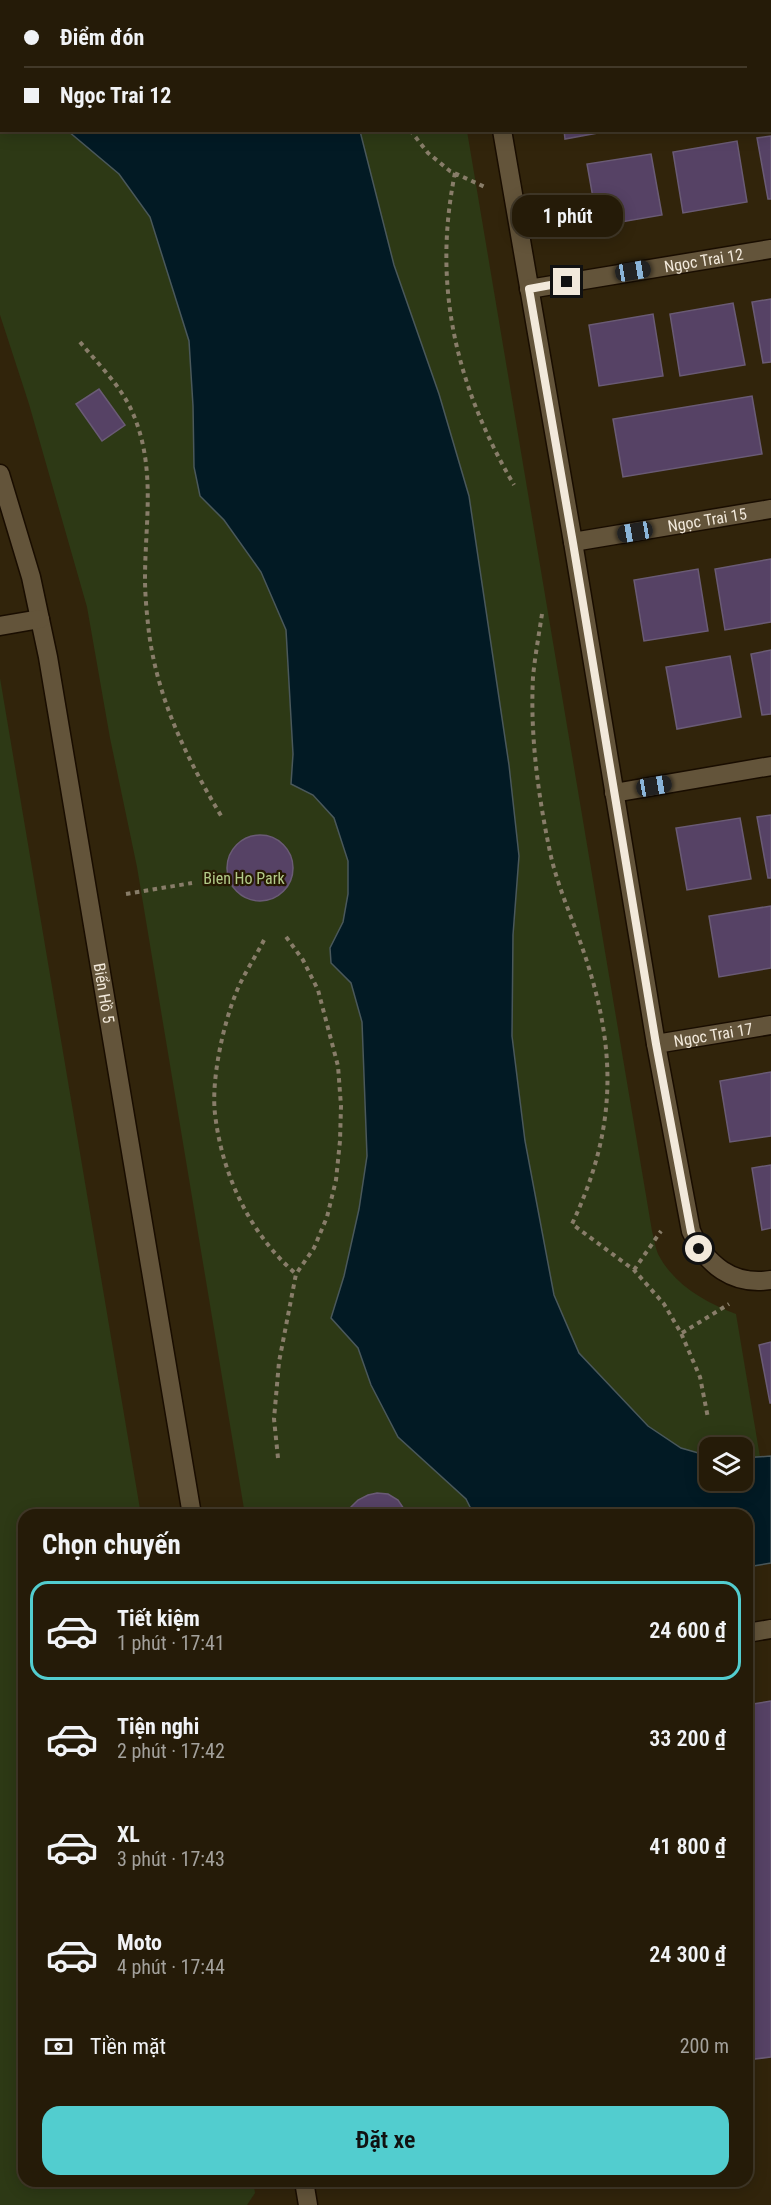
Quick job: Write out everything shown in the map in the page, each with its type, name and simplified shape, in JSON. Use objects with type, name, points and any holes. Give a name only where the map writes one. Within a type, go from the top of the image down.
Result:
[{"type":"street","points":[[502,132],[656,1044],[691,1232],[699,1249],[718,1268],[739,1279],[756,1282],[771,1280]]},
{"type":"street","name":"Ngọc Trai 12","points":[[529,289],[771,249]]},
{"type":"street","name":"Biển Hồ 5","points":[[0,474],[31,577],[40,619],[191,1509]]},
{"type":"street","name":"Ngọc Trai 15","points":[[573,543],[771,509]]},
{"type":"street","points":[[0,626],[40,619]]},
{"type":"street","points":[[614,793],[771,766]]},
{"type":"street","name":"Ngọc Trai 17","points":[[656,1044],[771,1025]]},
{"type":"street","points":[[753,1632],[771,1629]]},
{"type":"street","points":[[305,2187],[308,2205]]},
{"type":"path","points":[[412,132],[428,153],[454,173],[485,187]]},
{"type":"path","points":[[454,173],[447,208],[445,240],[445,272],[452,332],[482,422],[514,485]]},
{"type":"path","points":[[80,342],[110,378],[134,415],[145,455],[149,494],[145,580],[149,632],[158,677],[175,730],[196,776],[223,819]]},
{"type":"path","points":[[542,614],[533,676],[536,761],[540,794],[550,854],[565,905],[582,947],[598,998],[608,1071],[606,1110],[599,1154],[588,1190],[572,1224],[634,1269],[664,1304],[681,1333],[700,1377],[708,1418]]},
{"type":"path","points":[[126,894],[192,883]]},
{"type":"path","points":[[278,1458],[274,1419],[279,1362],[296,1274],[314,1248],[327,1217],[336,1180],[341,1106],[338,1066],[318,990],[303,960],[284,934]]},
{"type":"path","points":[[264,940],[236,993],[216,1071],[214,1113],[220,1148],[246,1211],[263,1239],[282,1262],[296,1274]]},
{"type":"path","points":[[634,1269],[662,1231]]},
{"type":"path","points":[[681,1333],[729,1303]]},
{"type":"green space","name":"Bien Ho Park","points":[[0,132],[69,132],[119,174],[150,217],[189,341],[194,467],[200,496],[224,520],[261,572],[286,630],[293,754],[291,783],[313,795],[334,818],[348,861],[348,894],[343,922],[330,948],[331,963],[351,983],[362,1022],[367,1156],[359,1209],[344,1276],[331,1318],[358,1348],[371,1385],[398,1437],[466,1499],[471,1509],[244,1509],[137,867],[110,738],[87,607],[29,404],[0,315]]},
{"type":"green space","points":[[360,132],[467,132],[652,1231],[658,1254],[673,1275],[702,1298],[736,1314],[760,1457],[753,1457],[753,1437],[699,1437],[699,1453],[681,1448],[648,1426],[579,1353],[554,1295],[525,1141],[512,1036],[513,935],[519,856],[469,496],[439,394],[394,265]]},
{"type":"green space","points":[[0,678],[140,1509],[18,1509],[18,2187],[254,2187],[255,2193],[247,2205],[0,2205]]},
{"type":"water","points":[[69,132],[360,132],[394,265],[439,394],[469,496],[509,765],[519,856],[513,935],[512,1036],[525,1141],[554,1295],[579,1353],[648,1426],[681,1448],[699,1453],[699,1491],[753,1491],[753,1457],[771,1456],[771,1563],[753,1566],[753,1509],[471,1509],[466,1499],[398,1437],[371,1385],[358,1348],[331,1318],[344,1276],[359,1209],[367,1156],[362,1022],[351,983],[331,963],[330,948],[343,922],[348,894],[348,861],[334,818],[313,795],[291,784],[293,754],[286,630],[261,572],[224,520],[200,496],[194,467],[189,341],[150,217],[119,174]]},
{"type":"building","points":[[564,132],[603,132],[565,139]]},
{"type":"building","points":[[771,136],[771,199],[768,199],[757,138]]},
{"type":"building","points":[[737,141],[747,202],[683,213],[673,152]]},
{"type":"building","points":[[651,154],[662,215],[598,226],[587,164]]},
{"type":"building","points":[[771,299],[771,362],[763,363],[752,302]]},
{"type":"building","points":[[733,303],[745,365],[680,376],[670,314]]},
{"type":"building","points":[[653,314],[663,376],[599,386],[589,325]]},
{"type":"building","points":[[99,389],[125,425],[102,441],[76,404]]},
{"type":"building","points":[[752,396],[762,454],[623,477],[613,419]]},
{"type":"building","points":[[771,559],[771,622],[725,630],[715,569]]},
{"type":"building","points":[[698,569],[708,631],[644,641],[634,580]]},
{"type":"building","points":[[771,650],[771,714],[762,715],[751,654]]},
{"type":"building","points":[[730,656],[741,717],[677,729],[666,667]]},
{"type":"building","points":[[771,815],[771,878],[768,878],[757,817]]},
{"type":"building","points":[[740,818],[751,879],[687,890],[676,828]]},
{"type":"building","points":[[266,835],[284,844],[291,855],[293,868],[291,881],[284,892],[273,899],[254,901],[236,892],[229,881],[227,862],[236,844],[247,837]]},
{"type":"building","points":[[771,906],[771,968],[719,977],[709,916]]},
{"type":"building","points":[[771,1072],[771,1136],[730,1142],[720,1081]]},
{"type":"building","points":[[771,1165],[771,1228],[762,1230],[752,1168]]},
{"type":"building","points":[[771,1342],[771,1403],[770,1403],[759,1345]]},
{"type":"building","points":[[388,1494],[398,1500],[404,1509],[350,1509],[358,1500],[368,1495]]},
{"type":"building","points":[[771,1701],[771,2057],[753,2059],[753,1704]]},
{"type":"route","points":[[567,282],[529,289],[656,1044],[691,1232],[699,1249]]}]
